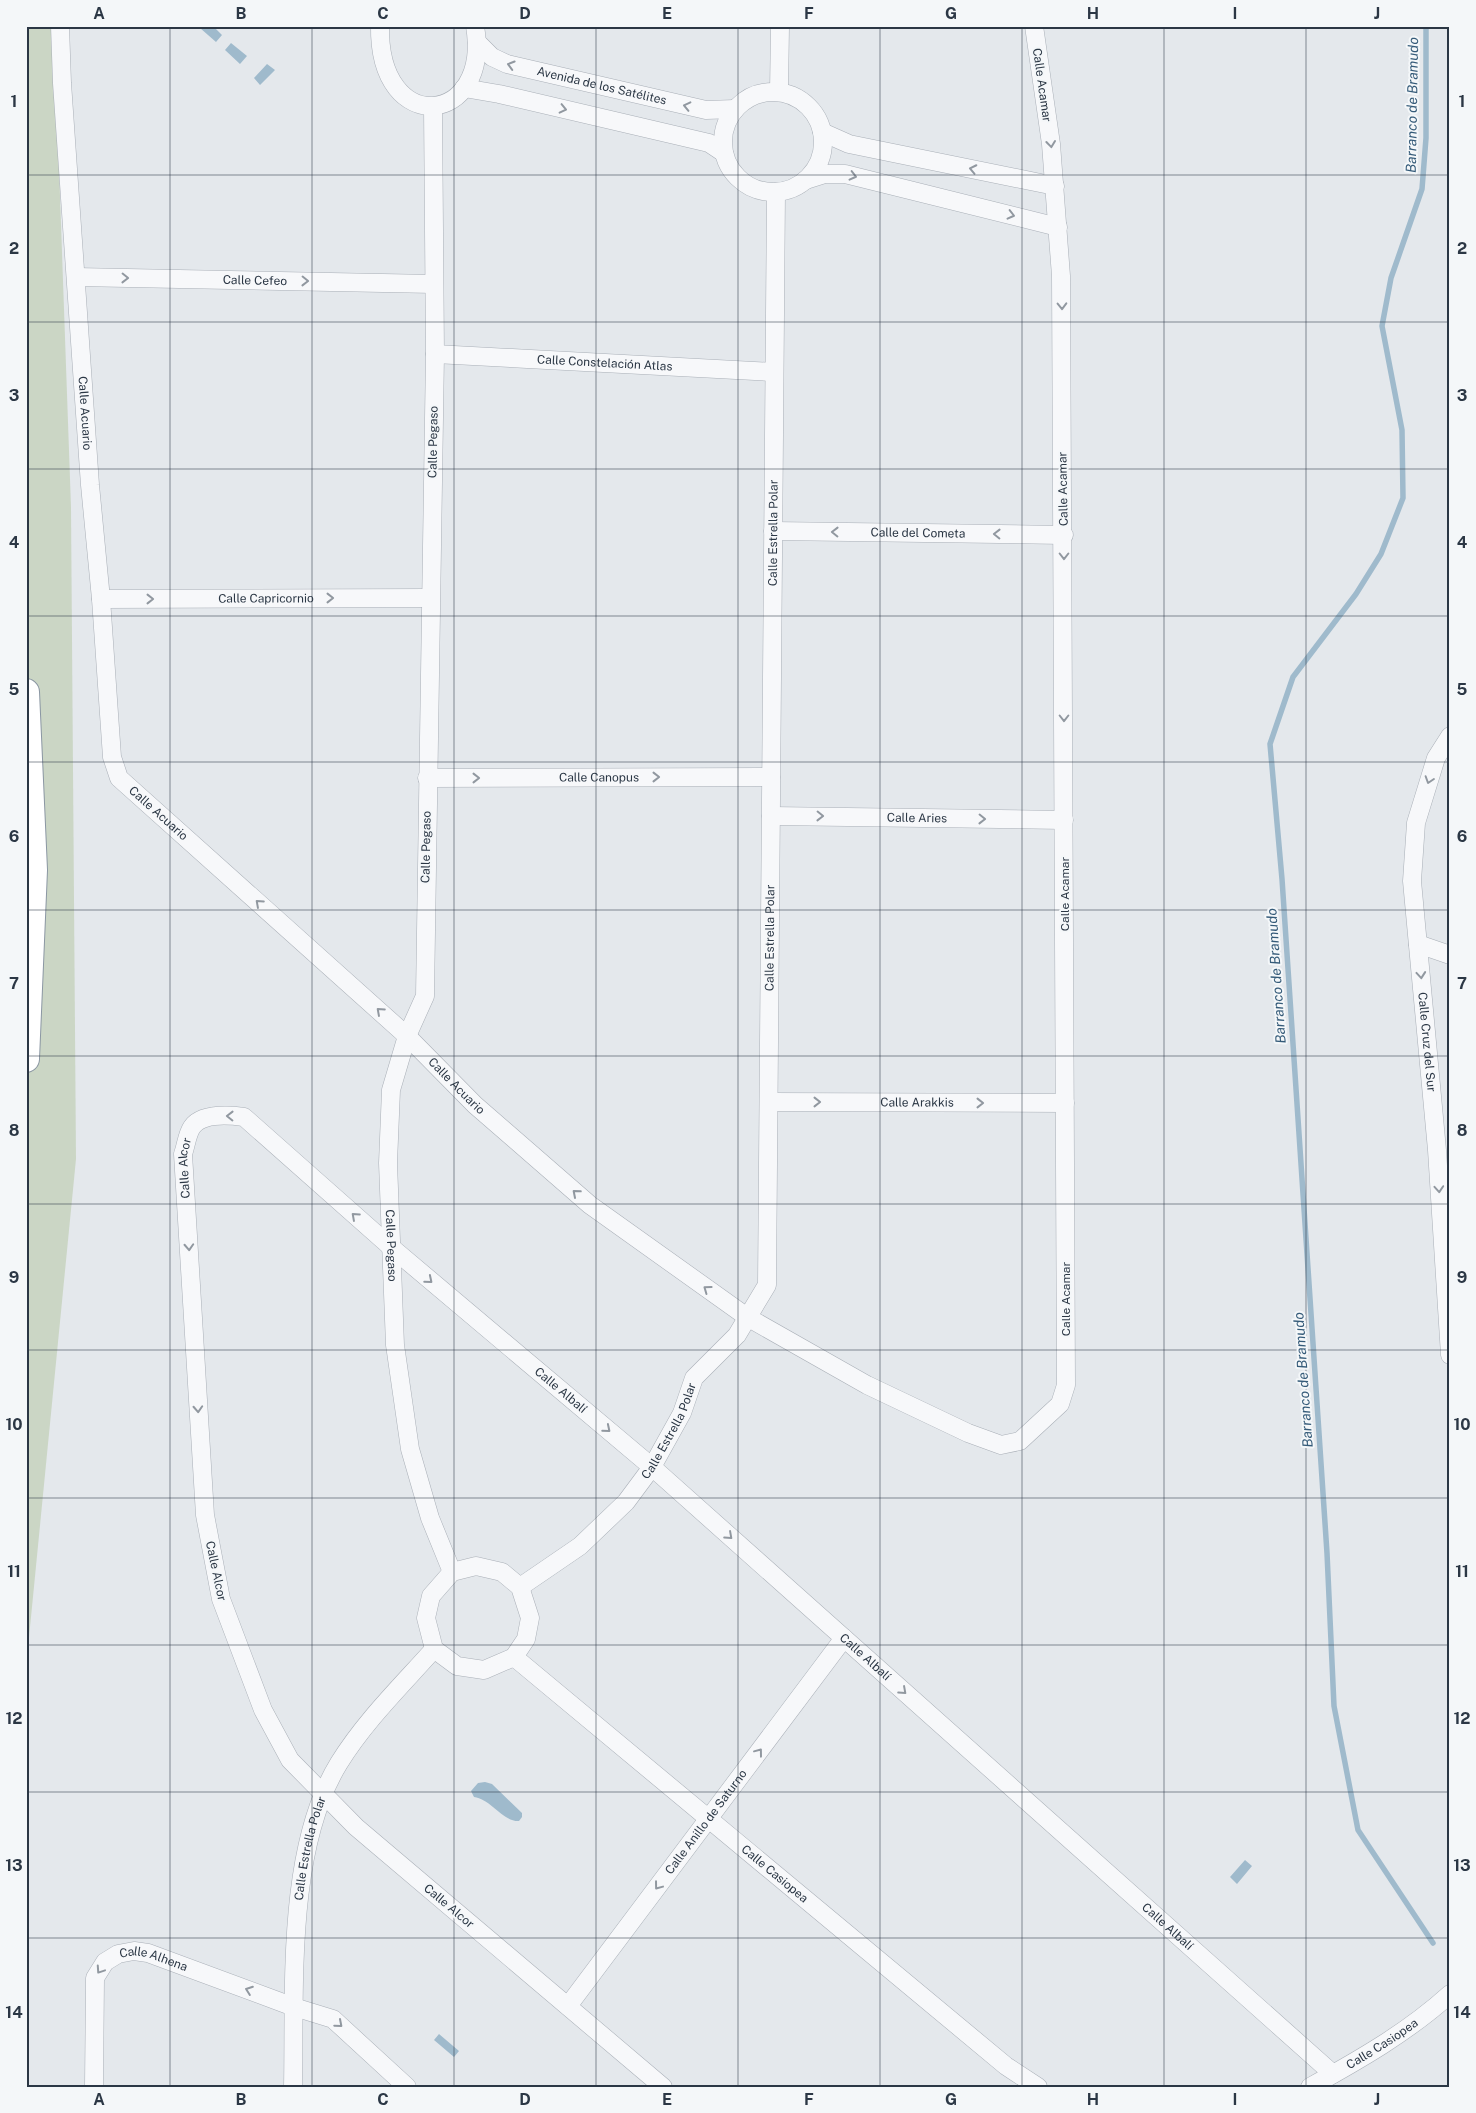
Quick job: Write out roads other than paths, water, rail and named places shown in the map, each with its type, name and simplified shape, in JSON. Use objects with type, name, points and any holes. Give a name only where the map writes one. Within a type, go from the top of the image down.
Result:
[{"type":"highway","points":[[26,692],[34,870],[26,1059]]},
{"type":"highway","points":[[26,1027],[27,1052]]},
{"type":"street","name":"Calle Acuario","points":[[60,26],[62,83],[90,485],[101,599],[112,757],[119,778],[407,1036],[475,1105],[590,1205],[747,1317]]},
{"type":"street","points":[[779,92],[780,26]]},
{"type":"street","name":"Calle Acamar","points":[[747,1317],[867,1385],[968,1433],[1001,1444],[1020,1441],[1060,1404],[1066,1385],[1064,535],[1061,276],[1051,144],[1034,26]]},
{"type":"street","points":[[380,27],[384,64],[393,84],[407,98],[424,106],[433,107],[450,101],[464,88],[474,68],[476,34]]},
{"type":"street","name":"Avenida de los Satélites","points":[[476,34],[492,57],[507,64],[706,110],[735,109]]},
{"type":"street","points":[[464,88],[499,94],[709,143],[724,153]]},
{"type":"street","points":[[806,180],[816,168],[822,153],[822,132],[816,116],[800,100],[779,92],[758,94],[735,109],[725,124],[724,153],[731,170],[747,185],[763,192],[791,189],[806,180],[825,174],[845,174],[1058,227]]},
{"type":"street","name":"Calle Pegaso","points":[[433,107],[435,354],[425,996],[407,1036],[391,1090],[388,1163],[394,1345],[410,1450],[430,1518],[452,1572]]},
{"type":"street","points":[[822,132],[850,144],[1055,186]]},
{"type":"street","name":"Calle Estrella Polar","points":[[520,1587],[580,1546],[626,1502],[652,1466],[682,1413],[694,1378],[737,1335],[767,1285],[776,192]]},
{"type":"street","name":"Calle Cefeo","points":[[76,277],[434,284]]},
{"type":"street","name":"Calle Constelación Atlas","points":[[435,354],[774,372]]},
{"type":"street","name":"Calle del Cometa","points":[[773,531],[1064,535]]},
{"type":"street","name":"Calle Capricornio","points":[[101,599],[430,598]]},
{"type":"street","name":"Calle Cruz del Sur","points":[[1450,736],[1443,761],[1416,823],[1412,880],[1443,1153],[1450,1355]]},
{"type":"street","name":"Calle Canopus","points":[[427,778],[771,778]]},
{"type":"street","name":"Calle Aries","points":[[771,816],[1064,820]]},
{"type":"street","points":[[1418,944],[1450,955]]},
{"type":"street","name":"Calle Arakkis","points":[[769,1102],[1065,1103]]},
{"type":"street","name":"Calle Alcor","points":[[392,1248],[244,1117],[229,1115],[203,1119],[192,1127],[183,1154],[205,1515],[219,1589],[263,1710],[290,1760],[356,1827],[664,2087]]},
{"type":"street","name":"Calle Albalí","points":[[392,1248],[652,1466],[1333,2074]]},
{"type":"street","points":[[476,1566],[502,1572],[520,1587],[530,1618],[526,1639],[514,1656],[484,1670],[457,1666],[434,1650],[426,1618],[431,1596],[452,1572],[476,1566]]},
{"type":"street","name":"Calle Anillo de Saturno","points":[[568,2006],[844,1638]]},
{"type":"street","name":"Calle Estrella Polar","points":[[293,2087],[296,1924],[310,1833],[323,1794],[339,1764],[367,1723],[434,1650]]},
{"type":"street","name":"Calle Casiopea","points":[[514,1656],[1006,2066],[1036,2086]]},
{"type":"street","name":"Calle Alhena","points":[[94,2087],[95,1978],[106,1962],[118,1954],[134,1951],[148,1953],[294,2007],[333,2019],[406,2087]]},
{"type":"street","name":"Calle Casiopea","points":[[1310,2087],[1365,2057],[1434,2008],[1450,1994]]},
{"type":"water","points":[[202,26],[213,26],[222,35],[216,42],[200,28]]},
{"type":"water","points":[[231,43],[247,56],[240,64],[225,50]]},
{"type":"water","points":[[267,64],[275,70],[260,85],[254,78]]},
{"type":"water","points":[[478,1783],[492,1784],[522,1813],[519,1821],[508,1818],[486,1802],[474,1797],[471,1791]]},
{"type":"water","points":[[1245,1860],[1252,1866],[1237,1884],[1230,1877]]},
{"type":"water","points":[[439,2034],[459,2051],[454,2057],[434,2040]]},
{"type":"waterway","name":"Barranco de Bramudo","points":[[1426,26],[1426,138],[1422,189],[1391,278],[1382,326],[1402,430],[1403,498],[1381,554],[1356,594],[1293,677],[1270,744],[1282,879],[1327,1553],[1334,1706],[1358,1830],[1433,1943]]}]
